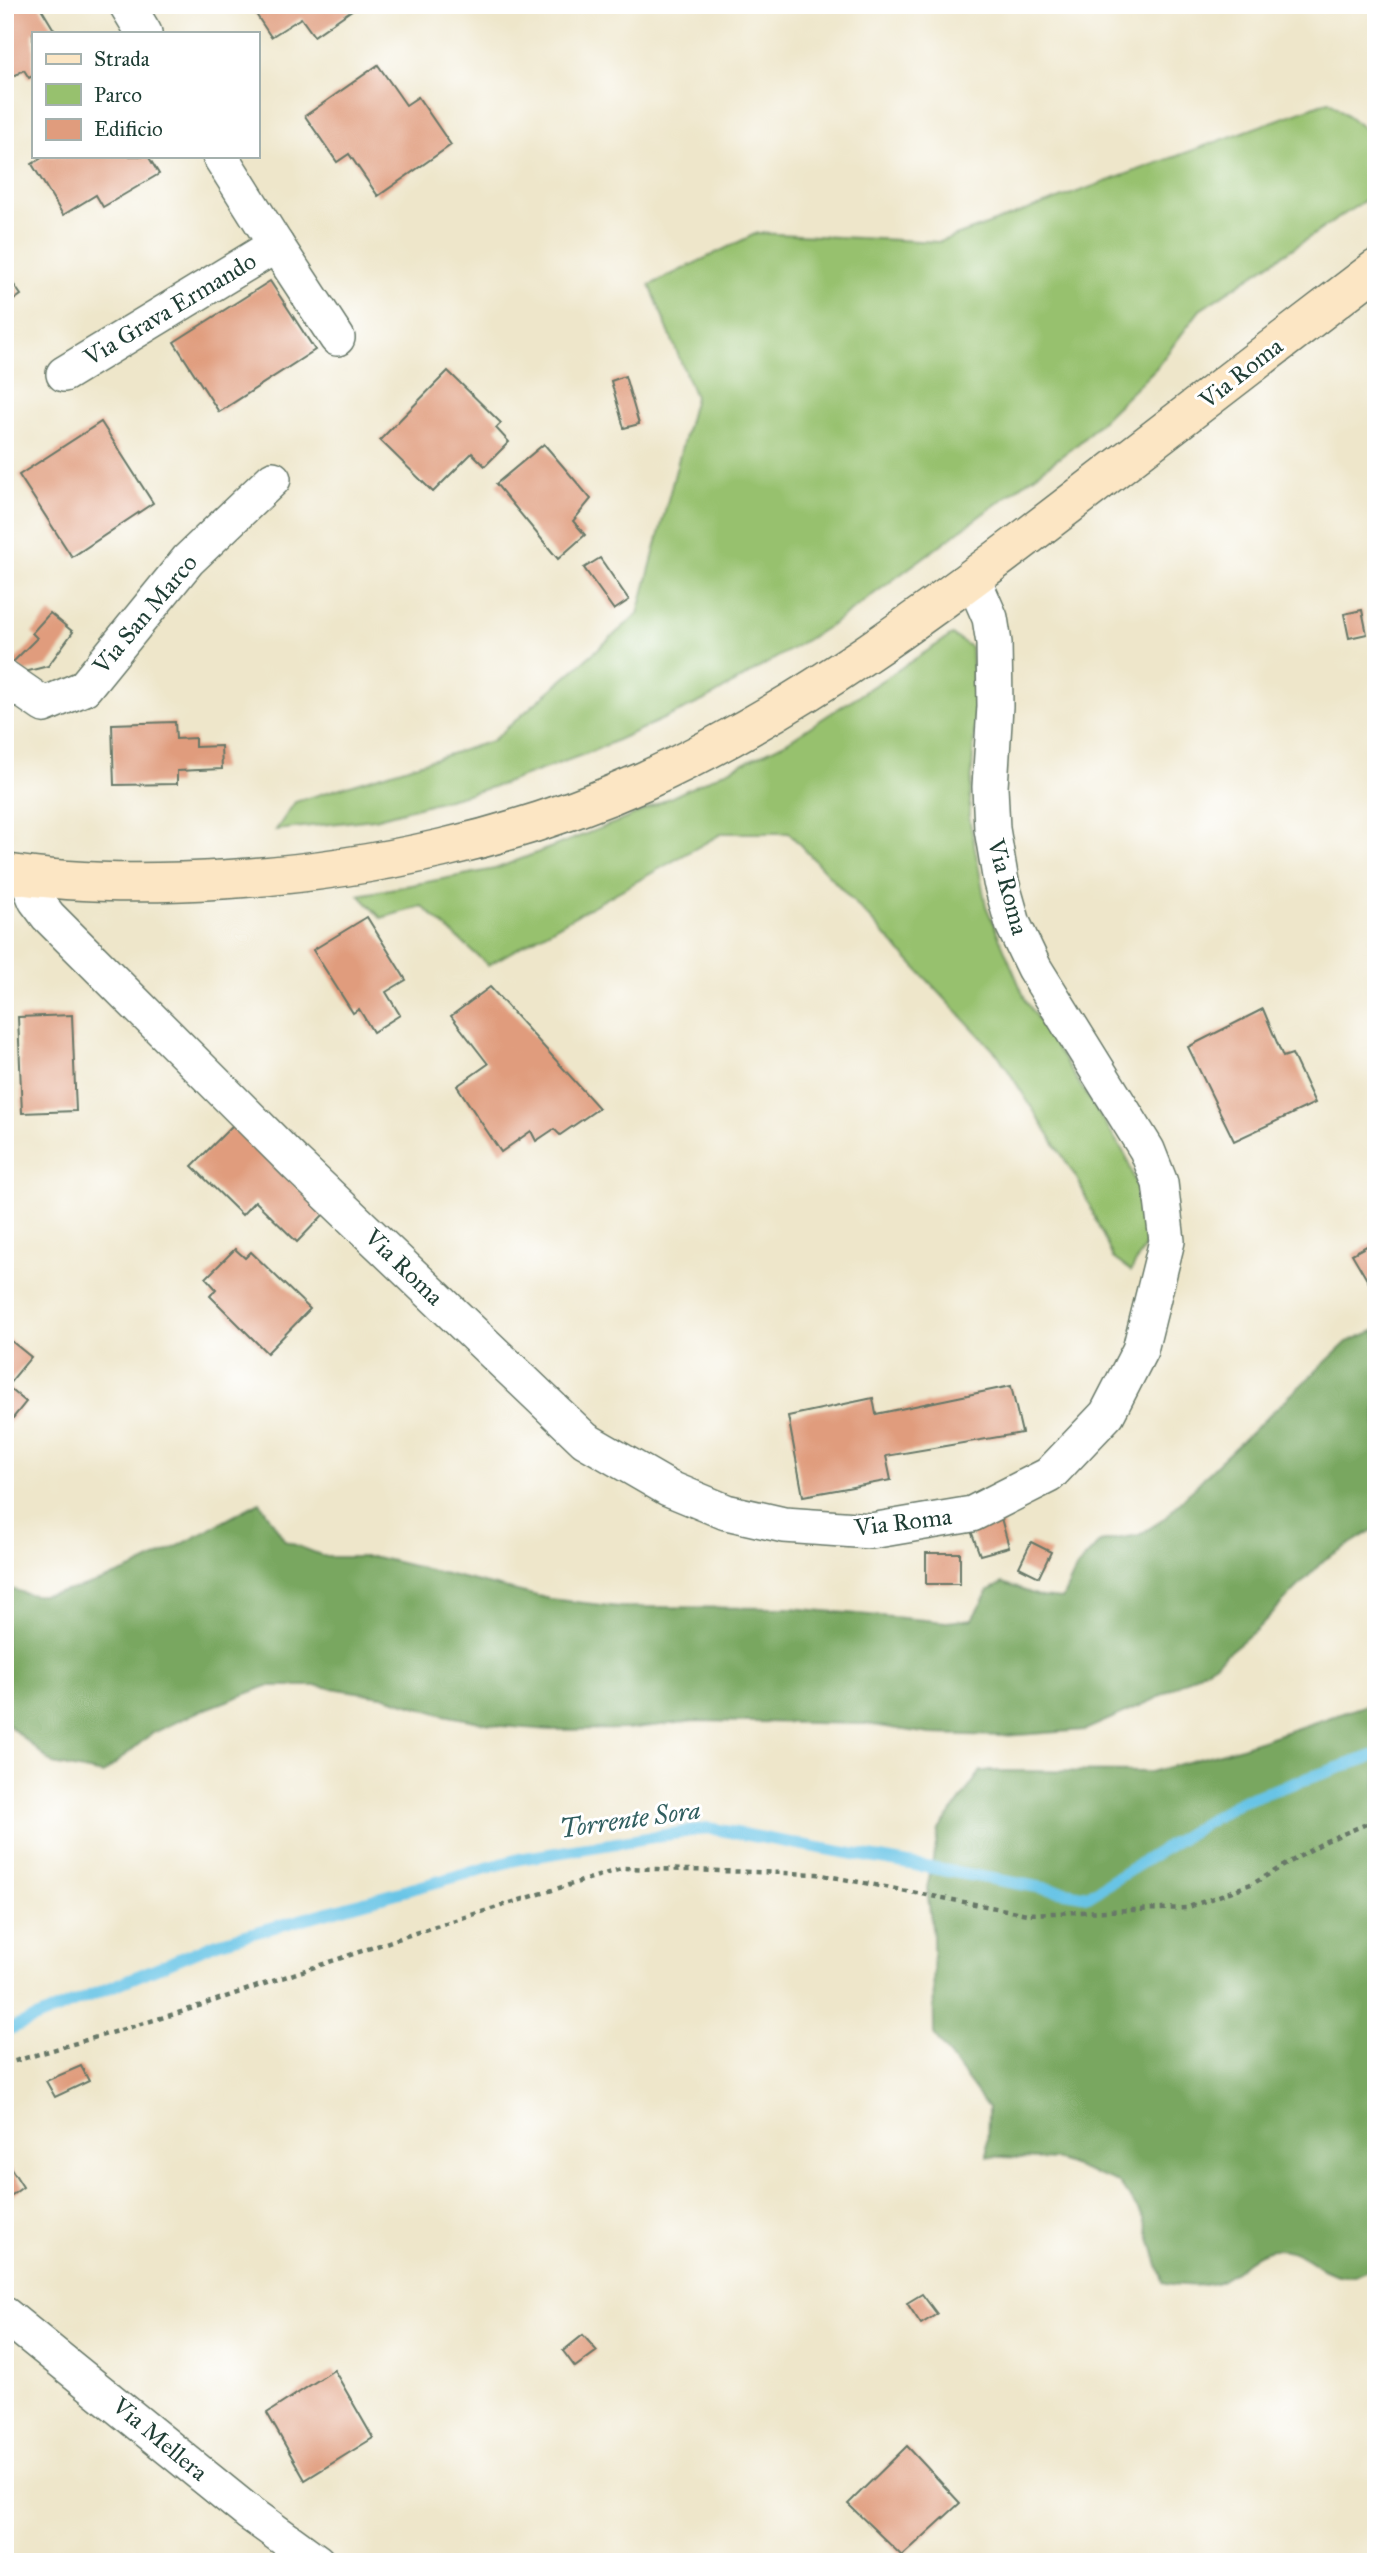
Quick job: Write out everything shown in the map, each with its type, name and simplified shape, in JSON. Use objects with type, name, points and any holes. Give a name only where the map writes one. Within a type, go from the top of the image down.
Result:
[{"type":"main road","name":"Via Roma","points":[[16,875],[94,881],[190,882],[275,876],[366,864],[459,845],[643,781],[735,735],[817,686],[973,579],[1376,269]]},
{"type":"street","points":[[127,5],[143,32]]},
{"type":"street","name":"Via Grava Ermando","points":[[221,158],[337,338]]},
{"type":"street","name":"Via Grava Ermando","points":[[64,374],[276,245]]},
{"type":"street","name":"Via San Marco","points":[[5,678],[44,705],[84,688],[188,560],[273,480]]},
{"type":"street","name":"Via Roma","points":[[16,875],[48,916],[295,1163],[585,1440],[668,1488],[726,1512],[784,1525],[871,1531],[972,1514],[1049,1475],[1107,1415],[1140,1350],[1167,1241],[1160,1183],[1147,1150],[1034,968],[1010,913],[992,829],[990,787],[995,706],[994,643],[989,618],[973,579]]},
{"type":"street","name":"Via Mellera","points":[[5,2315],[248,2512],[317,2562]]},
{"type":"path","points":[[5,2064],[178,2013],[436,1926],[624,1868],[817,1874],[1027,1914],[1186,1908],[1254,1883],[1326,1841],[1376,1820]]},
{"type":"green space","points":[[1329,101],[1376,138],[1376,193],[1200,310],[1156,368],[1079,443],[833,624],[707,699],[593,751],[500,785],[374,819],[276,830],[295,802],[492,741],[638,614],[695,397],[650,285],[757,233],[939,242]]},
{"type":"green space","points":[[952,635],[971,647],[975,725],[969,817],[986,906],[1026,1001],[1126,1156],[1144,1207],[1146,1244],[1131,1271],[1113,1258],[1079,1182],[999,1056],[789,833],[723,833],[488,965],[422,906],[381,918],[359,895],[495,869],[630,817],[785,743]]},
{"type":"green space","points":[[1376,1330],[1376,1528],[1324,1560],[1257,1629],[1214,1664],[1153,1700],[1085,1730],[1004,1736],[930,1734],[867,1724],[695,1721],[627,1729],[550,1730],[501,1726],[444,1715],[382,1696],[319,1686],[267,1686],[195,1713],[151,1734],[103,1774],[53,1764],[5,1722],[5,1587],[38,1595],[99,1582],[155,1558],[260,1502],[285,1541],[326,1557],[376,1557],[550,1599],[619,1607],[791,1608],[947,1622],[972,1619],[989,1590],[1003,1583],[1042,1597],[1062,1599],[1077,1567],[1100,1542],[1139,1535],[1164,1519],[1214,1467],[1347,1342]]},
{"type":"green space","points":[[1376,1702],[1376,2265],[1360,2274],[1333,2274],[1300,2255],[1288,2250],[1274,2249],[1252,2258],[1218,2282],[1191,2285],[1163,2282],[1144,2218],[1119,2183],[1056,2160],[987,2156],[988,2108],[934,2035],[933,1936],[927,1889],[939,1830],[981,1771],[1151,1772],[1238,1748]]},
{"type":"building","points":[[5,5],[39,5],[55,32],[32,32],[32,76],[29,78],[24,70],[5,81]]},
{"type":"building","points":[[250,5],[359,5],[314,36],[301,18],[271,37]]},
{"type":"building","points":[[378,65],[406,105],[418,97],[451,145],[378,196],[349,154],[337,162],[305,116]]},
{"type":"building","points":[[42,158],[149,158],[159,174],[103,207],[96,195],[63,215],[32,164]]},
{"type":"building","points":[[5,272],[21,295],[5,306]]},
{"type":"building","points":[[270,281],[315,350],[219,412],[174,342]]},
{"type":"building","points":[[448,371],[501,423],[496,428],[509,442],[485,466],[472,453],[433,492],[380,440]]},
{"type":"building","points":[[625,376],[639,424],[624,428],[611,381]]},
{"type":"building","points":[[101,422],[153,503],[72,557],[19,475]]},
{"type":"building","points":[[544,444],[591,499],[573,521],[585,535],[558,559],[496,484]]},
{"type":"building","points":[[600,558],[629,600],[614,610],[584,568]]},
{"type":"building","points":[[1362,610],[1367,634],[1349,638],[1344,614]]},
{"type":"building","points":[[50,613],[73,632],[48,666],[25,672],[13,662],[37,638],[32,633]]},
{"type":"building","points":[[175,722],[176,739],[195,738],[195,747],[221,746],[222,769],[177,771],[177,784],[114,785],[112,724]]},
{"type":"building","points":[[367,917],[406,980],[386,992],[400,1015],[373,1032],[359,1009],[353,1013],[313,950]]},
{"type":"building","points":[[490,987],[599,1108],[560,1135],[554,1129],[536,1141],[531,1131],[501,1152],[457,1086],[488,1064],[451,1016]]},
{"type":"building","points":[[1263,1009],[1283,1057],[1292,1054],[1315,1103],[1234,1141],[1188,1047]]},
{"type":"building","points":[[72,1015],[76,1111],[22,1113],[18,1017]]},
{"type":"building","points":[[233,1125],[324,1214],[297,1242],[255,1201],[242,1215],[192,1166]]},
{"type":"building","points":[[1376,1241],[1376,1295],[1352,1254]]},
{"type":"building","points":[[235,1249],[245,1258],[251,1252],[310,1309],[267,1353],[210,1296],[216,1289],[206,1278]]},
{"type":"building","points":[[5,1336],[31,1357],[7,1386],[26,1402],[5,1428]]},
{"type":"building","points":[[1011,1386],[1022,1433],[886,1456],[891,1480],[803,1496],[788,1416],[873,1398],[876,1414]]},
{"type":"building","points":[[1001,1518],[1009,1547],[980,1555],[970,1528]]},
{"type":"building","points":[[1031,1542],[1051,1552],[1039,1577],[1019,1567]]},
{"type":"building","points":[[926,1553],[960,1553],[960,1584],[926,1584]]},
{"type":"building","points":[[81,2066],[89,2081],[55,2097],[46,2081]]},
{"type":"building","points":[[5,2159],[23,2187],[5,2200]]},
{"type":"building","points":[[922,2294],[937,2314],[921,2324],[907,2303]]},
{"type":"building","points":[[583,2335],[597,2351],[575,2367],[563,2351]]},
{"type":"building","points":[[334,2370],[373,2438],[305,2480],[267,2413]]},
{"type":"building","points":[[907,2446],[960,2503],[902,2556],[848,2504]]},
{"type":"waterway","name":"Torrente Sora","points":[[5,2031],[217,1943],[519,1859],[708,1828],[1088,1896],[1239,1802],[1376,1755]]}]
